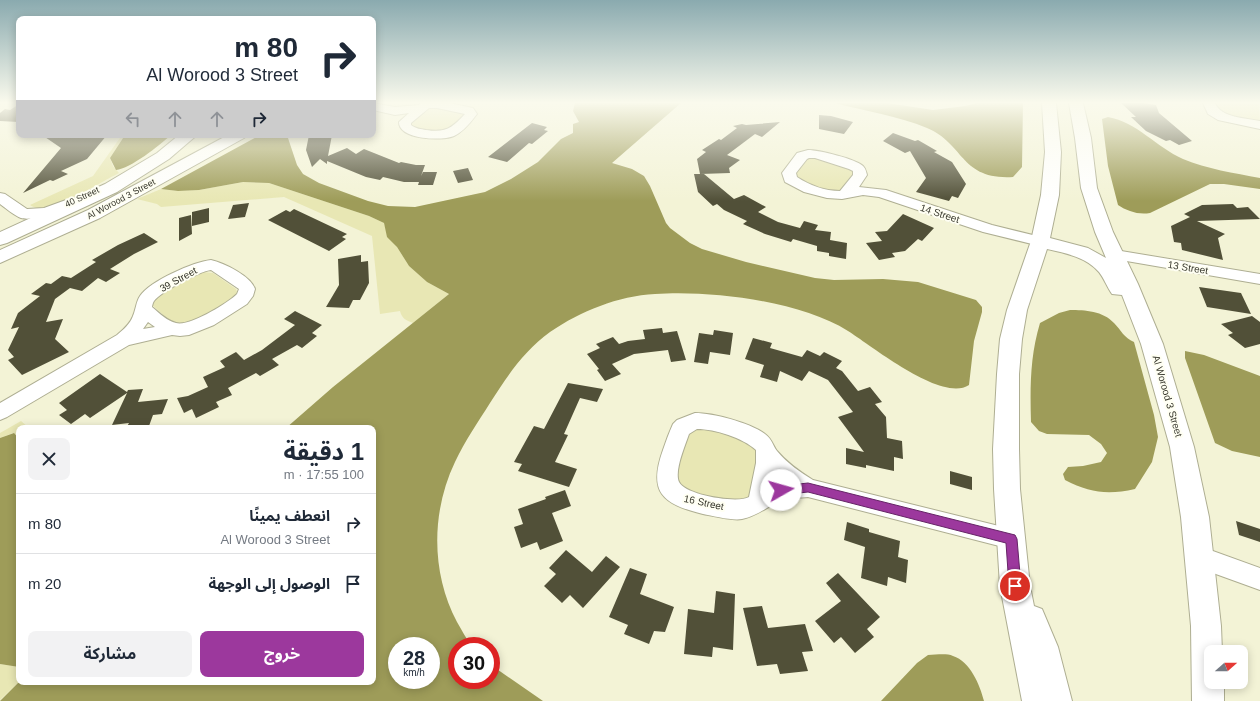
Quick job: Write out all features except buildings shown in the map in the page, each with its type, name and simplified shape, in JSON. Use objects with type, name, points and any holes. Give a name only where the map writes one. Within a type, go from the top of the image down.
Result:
[{"type":"street","points":[[1038,701],[1015,586],[1007,489],[1006,449],[1008,374],[1011,339],[1017,310],[1046,219],[1053,173],[1053,136]]},
{"type":"street","name":"Al Worood 3 Street","points":[[1083,136],[1089,188],[1104,232],[1128,284],[1152,344],[1173,410],[1182,447],[1195,517],[1199,556],[1206,626],[1208,701]]},
{"type":"street","name":"Al Worood 3 Street","points":[[0,239],[111,188],[138,173],[163,156],[185,138]]},
{"type":"street","name":"Al Worood 3 Street","points":[[0,257],[94,214],[233,138]]},
{"type":"street","name":"14 Street","points":[[881,193],[868,184],[860,175],[859,170],[854,166],[812,154],[802,156],[789,173],[790,179],[798,184],[831,195],[863,191],[881,193],[999,232],[1019,246],[1037,251]]},
{"type":"street","name":"40 Street","points":[[24,214],[46,212],[104,186],[138,173]]},
{"type":"street","points":[[847,193],[860,175]]},
{"type":"street","points":[[0,197],[24,214],[18,224],[0,234]]},
{"type":"street","points":[[1037,251],[1086,255],[1104,265],[1136,321],[1152,344]]},
{"type":"street","name":"13 Street","points":[[1115,256],[1260,279]]},
{"type":"street","name":"39 Street","points":[[0,412],[122,341],[172,329],[188,329],[199,325],[241,300],[247,293],[246,286],[216,266],[201,266],[151,294],[144,304],[144,310],[136,326],[122,341]]},
{"type":"street","points":[[144,310],[172,329]]},
{"type":"street","name":"16 Street","points":[[808,488],[781,490],[750,508],[739,510],[686,500],[673,492],[669,486],[667,473],[680,430],[695,420],[701,421],[753,435],[763,443],[767,454],[784,473],[808,488],[1011,539]]},
{"type":"street","points":[[759,502],[767,454]]},
{"type":"street","points":[[1199,556],[1260,580]]},
{"type":"street","points":[[1015,586],[1030,616],[1042,647],[1056,701]]},
{"type":"green space","points":[[120,138],[123,138],[110,158],[113,166],[119,173],[59,204],[40,208],[35,208],[30,205],[93,176]]},
{"type":"green space","points":[[814,157],[851,169],[854,175],[841,190],[834,192],[797,181],[792,174],[806,159]]},
{"type":"green space","points":[[243,182],[269,183],[369,216],[384,223],[388,237],[397,247],[409,266],[427,282],[449,294],[413,323],[403,318],[400,311],[380,314],[372,236],[284,197],[161,207],[157,204],[137,199],[161,189],[178,191],[199,190]]},
{"type":"green space","points":[[203,272],[213,273],[236,289],[237,292],[235,296],[205,315],[180,324],[171,321],[152,305],[152,302],[159,295]]},
{"type":"green space","points":[[21,421],[26,425],[16,425],[16,436],[13,433],[0,438],[0,433]]},
{"type":"green space","points":[[703,428],[748,440],[759,448],[750,497],[740,505],[681,490],[672,480],[689,429]]},
{"type":"green space","points":[[0,664],[16,667],[16,685],[0,700]]},
{"type":"shaded area","points":[[568,136],[643,136],[612,163],[632,169],[644,176],[666,223],[670,228],[690,243],[702,249],[746,262],[815,278],[834,280],[883,279],[918,282],[976,300],[982,307],[982,312],[974,341],[969,385],[957,388],[942,386],[925,380],[907,370],[848,331],[805,312],[781,305],[728,296],[677,293],[641,295],[614,301],[587,311],[562,324],[532,347],[517,364],[476,424],[455,462],[447,481],[438,522],[437,542],[442,583],[448,603],[466,637],[448,637],[448,689],[500,689],[500,671],[543,701],[0,701],[16,685],[376,685],[376,425],[289,425],[333,387],[449,294],[427,282],[409,266],[397,247],[387,237],[384,223],[369,216],[269,183],[243,182],[199,190],[178,191],[161,189],[254,138],[288,138],[297,165],[303,174],[319,183],[368,201],[388,206],[415,207],[485,192],[511,179],[538,162],[561,139]]},
{"type":"shaded area","points":[[940,136],[1022,136],[1022,167],[1013,177],[996,176],[983,173],[964,160],[949,143]]},
{"type":"shaded area","points":[[1104,136],[1147,136],[1183,159],[1211,168],[1260,178],[1260,189],[1224,184],[1210,184],[1150,213],[1137,213],[1118,205],[1108,166]]},
{"type":"shaded area","points":[[123,138],[167,138],[137,161],[122,169],[116,170],[110,158]]},
{"type":"shaded area","points":[[1070,310],[1088,311],[1105,316],[1114,323],[1123,334],[1134,342],[1154,415],[1158,437],[1152,462],[1135,489],[1116,492],[1099,492],[1083,488],[1065,480],[1063,474],[1068,467],[1083,466],[1101,462],[1107,453],[1101,444],[1089,435],[1047,434],[1039,431],[1031,422],[1032,360],[1040,323],[1059,313]]},
{"type":"shaded area","points":[[1185,351],[1204,355],[1260,376],[1260,457],[1232,451],[1215,443],[1185,358]]},
{"type":"shaded area","points":[[14,433],[16,435],[16,667],[0,664],[0,438]]},
{"type":"shaded area","points":[[928,655],[950,655],[964,663],[977,681],[984,701],[881,701],[917,663]]},
{"type":"route","points":[[781,490],[808,488],[1011,539],[1015,586]]}]
